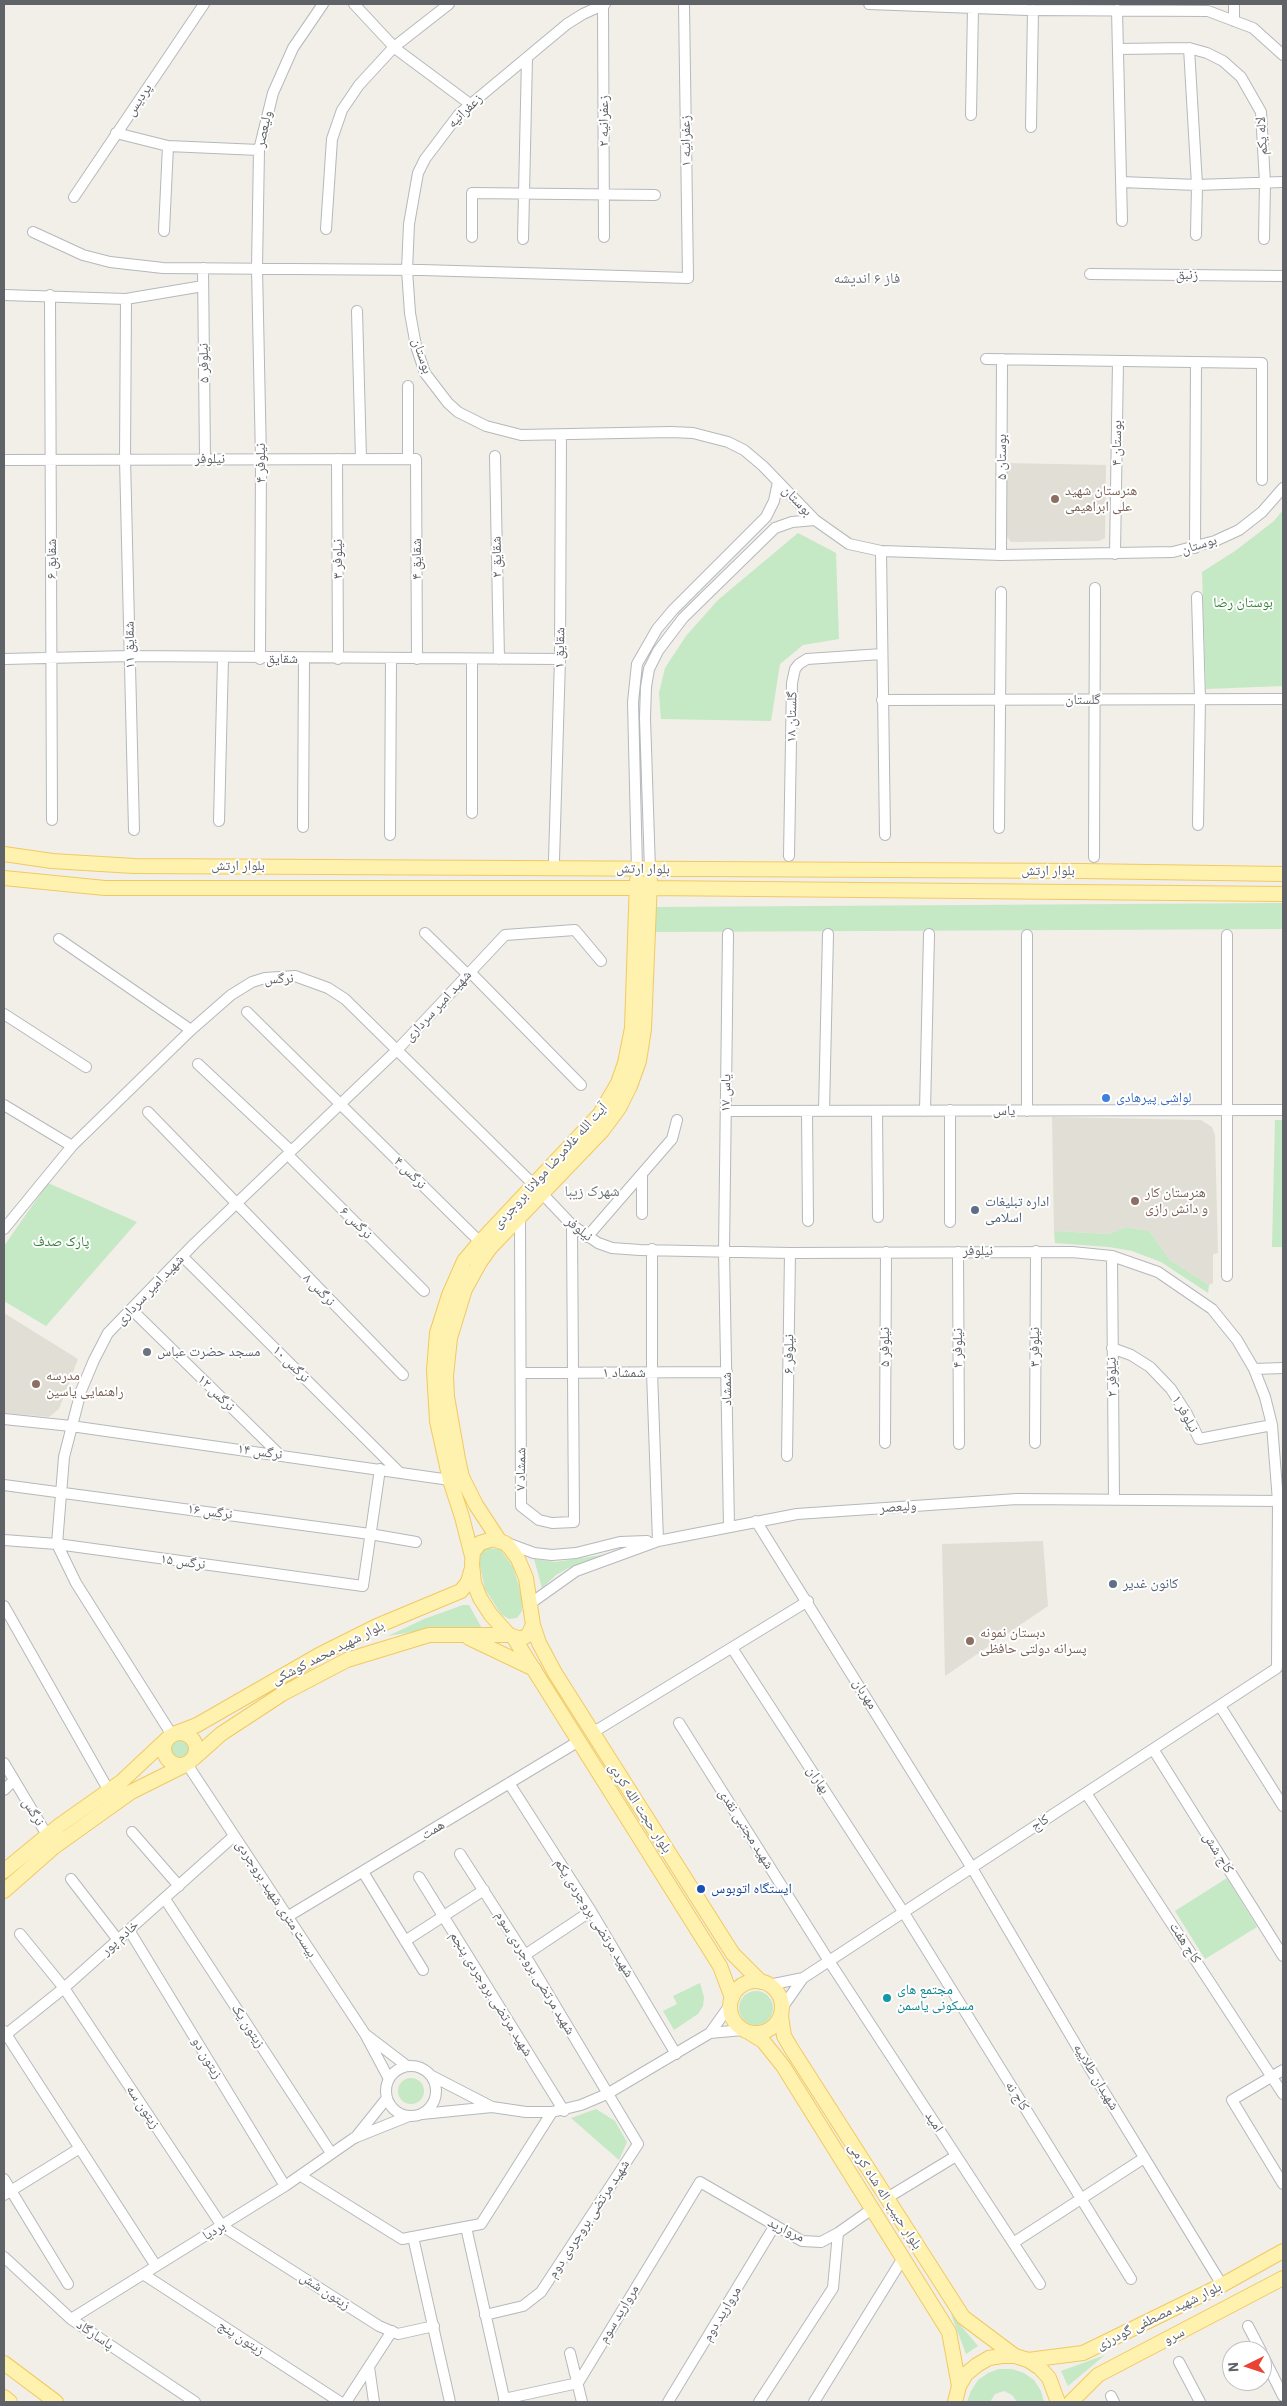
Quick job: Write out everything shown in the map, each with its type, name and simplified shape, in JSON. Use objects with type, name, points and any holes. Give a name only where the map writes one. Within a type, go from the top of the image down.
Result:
[{"type":"main road","name":"بلوار ارتش","points":[[4,854],[52,861],[134,866],[1096,871],[1283,874]]},
{"type":"main road","name":"آیت الله غلامرضا مولانا بروجردی","points":[[502,1542],[456,1478],[438,1421],[434,1387],[437,1333],[454,1281],[464,1261],[480,1242],[538,1189],[564,1162],[607,1104],[625,1063],[632,1028],[643,870]]},
{"type":"main road","points":[[1096,871],[1096,891]]},
{"type":"main road","name":"بلوار ارتش","points":[[4,878],[105,888],[643,888],[1283,894]]},
{"type":"main road","name":"آیت الله غلامرضا مولانا بروجردی","points":[[472,1562],[462,1517],[449,1416],[446,1376],[450,1338],[459,1303],[472,1275],[490,1248],[520,1217],[538,1189]]},
{"type":"main road","points":[[490,1539],[502,1542],[521,1565],[531,1603],[533,1625],[525,1637],[511,1637],[485,1608],[474,1583],[472,1562],[480,1543],[490,1539]]},
{"type":"main road","name":"بلوار شهید محمد کوشکی","points":[[4,1871],[47,1835],[109,1791],[141,1765],[172,1735],[196,1724],[360,1634],[451,1597],[461,1591],[468,1582],[472,1562]]},
{"type":"main road","name":"بلوار حجت الله کردی","points":[[533,1625],[545,1655],[592,1733],[733,1954],[765,1983]]},
{"type":"main road","name":"بلوار شهید محمد کوشکی","points":[[4,1891],[54,1847],[117,1802],[189,1762],[221,1734],[282,1694],[347,1660],[429,1635],[511,1637]]},
{"type":"main road","points":[[466,1637],[534,1669]]},
{"type":"main road","name":"بلوار حجت الله کردی","points":[[511,1637],[534,1669],[720,1966],[731,2001]]},
{"type":"main road","points":[[186,1734],[193,1740],[196,1750],[189,1762],[171,1763],[165,1755],[164,1745],[172,1735],[186,1734]]},
{"type":"main road","points":[[747,1983],[765,1983],[778,1994],[781,2012],[772,2028],[765,2032],[747,2031],[733,2019],[731,2001],[740,1986],[747,1983]]},
{"type":"main road","name":"بلوار حبیب اله شاه کرمی","points":[[781,2012],[784,2036],[791,2048],[963,2317],[1022,2358],[1040,2368],[1056,2390],[1058,2402]]},
{"type":"main road","name":"بلوار حبیب اله شاه کرمی","points":[[747,2031],[763,2041],[783,2066],[949,2332],[957,2393]]},
{"type":"main road","name":"بلوار شهید مصطفی گودرزی","points":[[942,2402],[957,2393],[966,2374],[982,2362],[1002,2356],[1022,2358],[1083,2353],[1222,2285],[1283,2251]]},
{"type":"main road","name":"سرو","points":[[1071,2402],[1098,2374],[1283,2278]]},
{"type":"main road","points":[[4,2362],[56,2402]]},
{"type":"main road","points":[[4,2397],[10,2402]]},
{"type":"street","name":"پردیس","points":[[74,197],[204,4]]},
{"type":"street","name":"ولیعصر","points":[[257,268],[259,150],[273,93],[294,48],[323,4]]},
{"type":"street","points":[[354,4],[394,47],[470,104]]},
{"type":"street","points":[[326,229],[332,139],[342,110],[359,85],[394,47],[449,4]]},
{"type":"street","name":"زعفرانیه","points":[[407,270],[410,215],[418,173],[446,128],[470,104],[567,24],[604,4]]},
{"type":"street","name":"زعفرانیه ۲","points":[[604,4],[604,237]]},
{"type":"street","name":"زعفرانیه ۱","points":[[407,270],[688,278],[684,4]]},
{"type":"street","points":[[869,4],[1117,10],[1137,7],[1208,11],[1253,28],[1283,55]]},
{"type":"street","points":[[1234,4],[1234,21]]},
{"type":"street","points":[[971,115],[974,8]]},
{"type":"street","points":[[1029,8],[1031,128]]},
{"type":"street","points":[[1117,10],[1122,221]]},
{"type":"street","points":[[1189,48],[1197,185],[1196,235]]},
{"type":"street","name":"لاله یکم","points":[[1118,49],[1189,48],[1207,53],[1224,61],[1242,77],[1261,112],[1265,183],[1264,239]]},
{"type":"street","points":[[523,239],[527,58]]},
{"type":"street","points":[[116,133],[168,146],[259,150]]},
{"type":"street","points":[[164,231],[168,146]]},
{"type":"street","points":[[1121,182],[1197,185],[1283,182]]},
{"type":"street","points":[[472,237],[472,193],[524,192],[655,196]]},
{"type":"street","points":[[33,232],[83,255],[110,262],[163,268],[407,270]]},
{"type":"street","name":"نیلوفر ۵","points":[[203,268],[206,459]]},
{"type":"street","name":"نیلوفر ۴","points":[[257,268],[261,459],[260,659]]},
{"type":"street","name":"بوستان","points":[[407,270],[410,313],[416,346],[426,373],[448,404],[473,421],[505,432],[521,435],[694,433],[728,442],[744,450],[815,520],[850,544],[881,551],[1001,555],[1173,552],[1195,548],[1215,541],[1248,524],[1262,512],[1283,488]]},
{"type":"street","name":"زنبق","points":[[1090,274],[1283,276]]},
{"type":"street","points":[[4,295],[50,295],[126,299],[203,286]]},
{"type":"street","name":"شقابق ۶","points":[[50,295],[52,820]]},
{"type":"street","points":[[126,299],[126,459]]},
{"type":"street","points":[[357,311],[361,459]]},
{"type":"street","points":[[986,359],[1262,363],[1262,480]]},
{"type":"street","name":"بوستان ۵","points":[[1001,555],[1002,359]]},
{"type":"street","name":"بوستان ۴","points":[[1115,554],[1118,361]]},
{"type":"street","points":[[1195,548],[1196,362]]},
{"type":"street","points":[[408,386],[412,459]]},
{"type":"street","name":"شقایق ۱","points":[[554,860],[560,659],[562,435]]},
{"type":"street","name":"شقایق ۲","points":[[496,456],[499,659]]},
{"type":"street","name":"شقایق ۱۱","points":[[126,459],[134,830]]},
{"type":"street","name":"نیلوفر ۳","points":[[337,459],[338,659]]},
{"type":"street","name":"نیلوفر","points":[[4,460],[412,459]]},
{"type":"street","name":"شقایق ۴","points":[[412,459],[417,659]]},
{"type":"street","name":"آیت الله غلامرضا مولانا بروجردی","points":[[643,870],[633,702],[637,664],[657,629],[673,610],[766,517],[774,501],[778,482]]},
{"type":"street","name":"آیت الله غلامرضا مولانا بروجردی","points":[[643,870],[645,718],[646,686],[649,669],[658,651],[674,629],[774,528],[792,522],[815,520]]},
{"type":"street","points":[[749,536],[755,535],[758,537],[758,544]]},
{"type":"street","points":[[881,551],[885,835]]},
{"type":"street","points":[[1094,857],[1095,588]]},
{"type":"street","points":[[999,828],[1001,592]]},
{"type":"street","points":[[1197,597],[1200,699],[1198,825]]},
{"type":"street","name":"گلستان ۱۸","points":[[788,856],[792,683],[795,669],[807,659],[882,654]]},
{"type":"street","name":"شقایق","points":[[4,658],[130,656],[260,659],[560,659]]},
{"type":"street","points":[[218,820],[223,658]]},
{"type":"street","points":[[303,827],[304,658]]},
{"type":"street","points":[[390,836],[391,658]]},
{"type":"street","points":[[472,659],[472,812]]},
{"type":"street","name":"گلستان","points":[[882,700],[1283,699]]},
{"type":"street","name":"شهید امیر سرداری","points":[[172,1735],[76,1583],[57,1544],[64,1457],[71,1426],[81,1391],[108,1333],[235,1204],[398,1049],[506,935],[575,930],[600,961]]},
{"type":"street","points":[[425,933],[581,1085]]},
{"type":"street","name":"یاس ۱۷","points":[[724,1251],[728,934]]},
{"type":"street","points":[[824,1111],[828,934]]},
{"type":"street","points":[[925,1111],[929,934]]},
{"type":"street","points":[[1027,1110],[1028,935]]},
{"type":"street","points":[[1227,935],[1227,1276]]},
{"type":"street","points":[[59,939],[191,1030]]},
{"type":"street","name":"نرگس","points":[[6,1222],[72,1146],[191,1030],[231,995],[252,982],[265,978],[295,976],[328,988],[345,999],[398,1049],[538,1189]]},
{"type":"street","name":"نرگس ۴","points":[[247,1012],[480,1242]]},
{"type":"street","points":[[4,1014],[86,1067]]},
{"type":"street","name":"نرگس ۶","points":[[198,1064],[290,1153],[424,1291]]},
{"type":"street","points":[[4,1105],[72,1146]]},
{"type":"street","points":[[950,1110],[950,1222]]},
{"type":"street","name":"یاس","points":[[726,1111],[1283,1110]]},
{"type":"street","points":[[807,1111],[808,1221]]},
{"type":"street","points":[[877,1111],[878,1217]]},
{"type":"street","name":"نرگس ۸","points":[[148,1112],[235,1204],[403,1375]]},
{"type":"street","points":[[587,1237],[672,1139],[677,1120]]},
{"type":"street","points":[[642,1174],[642,1214]]},
{"type":"street","name":"نیلوفر","points":[[538,1189],[572,1225],[587,1237],[612,1248],[790,1253],[1072,1252],[1112,1256],[1158,1272],[1212,1309],[1237,1340],[1254,1369],[1265,1397],[1272,1426],[1280,1501]]},
{"type":"street","points":[[520,1217],[522,1373]]},
{"type":"street","points":[[572,1225],[572,1373]]},
{"type":"street","points":[[502,1542],[534,1553],[552,1555],[576,1553],[620,1542],[658,1541],[652,1372],[652,1249]]},
{"type":"street","name":"شمشاد","points":[[724,1251],[729,1527]]},
{"type":"street","name":"نیلوفر ۳","points":[[1035,1443],[1036,1251]]},
{"type":"street","name":"نیلوفر ۵","points":[[885,1443],[886,1252]]},
{"type":"street","name":"نیلوفر ۴","points":[[958,1252],[959,1444]]},
{"type":"street","name":"نیلوفر ۶","points":[[788,1456],[790,1253]]},
{"type":"street","name":"نرگس ۱۰","points":[[182,1256],[399,1472]]},
{"type":"street","name":"نیلوفر ۲","points":[[1112,1256],[1114,1498]]},
{"type":"street","name":"نرگس ۱۲","points":[[131,1309],[280,1455]]},
{"type":"street","name":"نیلوفر ۱","points":[[1112,1348],[1131,1355],[1150,1367],[1171,1389],[1187,1414],[1199,1439],[1272,1426]]},
{"type":"street","points":[[1254,1369],[1283,1368]]},
{"type":"street","name":"شمشاد ۱","points":[[522,1373],[727,1372]]},
{"type":"street","name":"شمشاد ۷","points":[[522,1373],[521,1506],[527,1513],[544,1522],[574,1522],[572,1373]]},
{"type":"street","name":"نرگس ۱۴","points":[[4,1419],[71,1426],[399,1472],[456,1478]]},
{"type":"street","points":[[370,1534],[380,1469]]},
{"type":"street","name":"نرگس ۱۶","points":[[4,1486],[370,1534],[416,1542]]},
{"type":"street","name":"ولیعصر","points":[[531,1603],[576,1571],[658,1541],[797,1514],[1016,1499],[1114,1498],[1280,1501]]},
{"type":"street","name":"کاج","points":[[781,2012],[803,1978],[1153,1749],[1280,1670],[1280,1501]]},
{"type":"street","name":"مهربان","points":[[756,1521],[808,1601],[972,1868]]},
{"type":"street","name":"نرگس ۱۵","points":[[4,1540],[57,1544],[362,1586],[370,1534]]},
{"type":"street","points":[[592,1733],[808,1601]]},
{"type":"street","points":[[4,1606],[109,1791]]},
{"type":"street","name":"بهاران","points":[[732,1648],[904,1912]]},
{"type":"street","points":[[1220,1706],[1283,1806]]},
{"type":"street","name":"شهید مجتبی نقدی","points":[[679,1723],[829,1961]]},
{"type":"street","name":"همت","points":[[287,1917],[578,1741]]},
{"type":"street","name":"کاج شش","points":[[1153,1749],[1283,1956]]},
{"type":"street","name":"بیست متری شهید بروجردی","points":[[189,1762],[234,1836],[365,2034],[389,2079]]},
{"type":"street","name":"نرگس","points":[[4,1763],[47,1835]]},
{"type":"street","points":[[4,1790],[14,1780]]},
{"type":"street","name":"شهید مرتضی بروجردی یکم","points":[[509,1783],[591,1911],[676,2054]]},
{"type":"street","name":"کاج هفت","points":[[1086,1793],[1283,2094]]},
{"type":"street","points":[[132,1832],[179,1886]]},
{"type":"street","name":"خادم پور","points":[[4,2034],[64,1988],[234,1836]]},
{"type":"street","name":"شهید مرتضی بروجردی سوم","points":[[460,1854],[525,1955],[607,2094]]},
{"type":"street","name":"شهیدان طلاییه","points":[[972,1868],[1144,2158],[1222,2285]]},
{"type":"street","points":[[363,1872],[423,1970]]},
{"type":"street","name":"شهید مرتضی بروجردی پنجم","points":[[419,1876],[564,2110]]},
{"type":"street","points":[[71,1879],[118,1940]]},
{"type":"street","points":[[405,1941],[484,1890]]},
{"type":"street","name":"زیتون یک","points":[[165,1899],[331,2153]]},
{"type":"street","points":[[525,1955],[591,1911]]},
{"type":"street","name":"کاج نه","points":[[904,1912],[1131,2279]]},
{"type":"street","name":"زیتون دو","points":[[129,1930],[285,2186]]},
{"type":"street","name":"زیتون سه","points":[[20,1934],[64,1988],[222,2226]]},
{"type":"street","name":"امید","points":[[829,1961],[1040,2284]]},
{"type":"street","name":"کاج","points":[[765,1983],[803,1978]]},
{"type":"street","points":[[354,2138],[409,2116],[421,2114],[492,2107],[526,2112],[564,2110],[607,2094],[710,2033],[731,2001]]},
{"type":"street","points":[[710,2033],[747,2031]]},
{"type":"street","points":[[4,2034],[156,2266]]},
{"type":"street","name":"بیست متری شهید بروجردی","points":[[365,2034],[408,2066]]},
{"type":"street","points":[[409,2116],[395,2111],[387,2098],[386,2092],[389,2079],[400,2068],[408,2066],[416,2066],[492,2107]]},
{"type":"street","points":[[1282,2179],[1232,2100],[1283,2070]]},
{"type":"street","points":[[421,2114],[431,2106],[436,2093],[430,2075]]},
{"type":"street","name":"شهید مرتضی بروجردی دوم","points":[[486,2315],[523,2306],[541,2292],[638,2144],[607,2094]]},
{"type":"street","points":[[354,2138],[387,2098]]},
{"type":"street","points":[[301,2176],[402,2239],[481,2224],[552,2112]]},
{"type":"street","name":"بردیا","points":[[71,2319],[301,2176],[354,2138]]},
{"type":"street","points":[[8,2193],[80,2148]]},
{"type":"street","points":[[887,2198],[956,2156]]},
{"type":"street","points":[[1013,2243],[1144,2158]]},
{"type":"street","points":[[4,2178],[8,2193],[68,2284]]},
{"type":"street","name":"مروارید","points":[[700,2182],[802,2241],[821,2242],[838,2233],[872,2208]]},
{"type":"street","name":"مروارید سوم","points":[[578,2382],[700,2182]]},
{"type":"street","name":"زیتون شش","points":[[222,2226],[379,2326],[398,2334],[434,2326]]},
{"type":"street","name":"مروارید دوم","points":[[668,2402],[775,2226]]},
{"type":"street","points":[[466,2227],[504,2400],[578,2382]]},
{"type":"street","points":[[760,2402],[833,2288],[838,2233]]},
{"type":"street","points":[[413,2237],[450,2402]]},
{"type":"street","name":"پاسارگاد","points":[[4,2257],[71,2319],[195,2402]]},
{"type":"street","points":[[814,2402],[903,2258]]},
{"type":"street","name":"زیتون پنج","points":[[143,2274],[340,2402]]},
{"type":"street","points":[[1248,2326],[1256,2341]]},
{"type":"street","points":[[346,2402],[392,2331]]},
{"type":"street","points":[[570,2353],[582,2402]]},
{"type":"street","points":[[1179,2362],[1200,2402]]},
{"type":"street","points":[[369,2367],[374,2402]]},
{"type":"street","points":[[1272,2374],[1283,2396]]},
{"type":"shaded area","name":"هنرستان شهید علی ابراهیمی","points":[[1006,463],[1106,465],[1105,538],[1099,541],[1011,542],[1004,533]]},
{"type":"shaded area","name":"هنرستان کار و دانش رازی","points":[[1052,1117],[1201,1120],[1212,1127],[1215,1135],[1218,1253],[1213,1254],[1213,1283],[1209,1285],[1170,1260],[1149,1231],[1126,1227],[1109,1234],[1054,1231]]},
{"type":"shaded area","name":"مدرسه راهنمایی یاسین","points":[[4,1313],[78,1359],[59,1409],[49,1417],[4,1413]]},
{"type":"shaded area","name":"دبستان نمونه پسرانه دولتی حافظی","points":[[1043,1541],[1048,1606],[945,1676],[942,1544]]},
{"type":"green space","name":"بوستان رضا","points":[[1283,510],[1283,686],[1206,689],[1202,572],[1235,551],[1274,521]]},
{"type":"green space","points":[[798,533],[836,553],[839,639],[803,645],[780,664],[771,721],[661,719],[659,693],[665,668],[686,636],[718,600]]},
{"type":"green space","points":[[1283,903],[1283,929],[655,932],[656,907]]},
{"type":"green space","points":[[1275,1120],[1283,1120],[1283,1247],[1272,1247]]},
{"type":"green space","name":"پارک صدف","points":[[48,1183],[137,1222],[46,1326],[4,1301],[4,1246]]},
{"type":"green space","points":[[1126,1227],[1149,1231],[1170,1260],[1209,1285],[1208,1293],[1161,1262],[1132,1251],[1109,1247],[1055,1243],[1054,1231],[1109,1234]]},
{"type":"green space","points":[[487,1548],[500,1549],[513,1567],[522,1596],[522,1611],[517,1618],[509,1619],[501,1614],[485,1589],[479,1561],[482,1552]]},
{"type":"green space","points":[[614,1553],[568,1568],[556,1575],[542,1588],[534,1559],[556,1562]]},
{"type":"green space","points":[[463,1605],[469,1605],[484,1632],[430,1629],[388,1636],[424,1619]]},
{"type":"green space","points":[[179,1739],[187,1742],[190,1750],[187,1758],[179,1761],[171,1758],[168,1750],[171,1742]]},
{"type":"green space","points":[[1227,1878],[1257,1927],[1205,1959],[1175,1911]]},
{"type":"green space","points":[[700,1983],[704,1997],[703,2006],[698,2014],[674,2030],[663,2011],[677,2004],[673,1996]]},
{"type":"green space","points":[[756,1991],[768,1996],[773,2008],[768,2020],[756,2025],[744,2020],[739,2008],[744,1996]]},
{"type":"green space","points":[[411,2078],[420,2082],[424,2091],[420,2100],[411,2104],[402,2100],[398,2091],[402,2082]]},
{"type":"green space","points":[[596,2109],[615,2121],[627,2142],[619,2160],[571,2118]]},
{"type":"green space","points":[[951,2314],[978,2346],[966,2354]]},
{"type":"green space","points":[[1105,2355],[1068,2386],[1061,2371]]},
{"type":"green space","points":[[999,2369],[1012,2369],[1024,2373],[1034,2380],[1041,2391],[1044,2402],[1017,2402],[1012,2395],[1004,2391],[995,2394],[990,2402],[967,2402],[978,2380],[988,2373]]},
{"type":"place","name":"هنرستان شهید علی ابراهیمی","points":[[1055,499]]},
{"type":"place","name":"لواشی پیرهادی","points":[[1106,1098]]},
{"type":"place","name":"هنرستان کار و دانش رازی","points":[[1135,1201]]},
{"type":"place","name":"اداره تبلیغات اسلامی","points":[[975,1210]]},
{"type":"place","name":"مسجد حضرت عباس","points":[[147,1352]]},
{"type":"place","name":"مدرسه راهنمایی یاسین","points":[[36,1384]]},
{"type":"place","name":"کانون غدیر","points":[[1113,1584]]},
{"type":"place","name":"دبستان نمونه پسرانه دولتی حافظی","points":[[970,1641]]},
{"type":"place","name":"ایستگاه اتوبوس","points":[[701,1889]]},
{"type":"place","name":"مجتمع های مسکونی یاسمن","points":[[887,1998]]},
{"type":"district","name":"فاز ۶ اندیشه","points":[[867,279]]},
{"type":"district","name":"شهرک زیبا","points":[[592,1192]]}]
